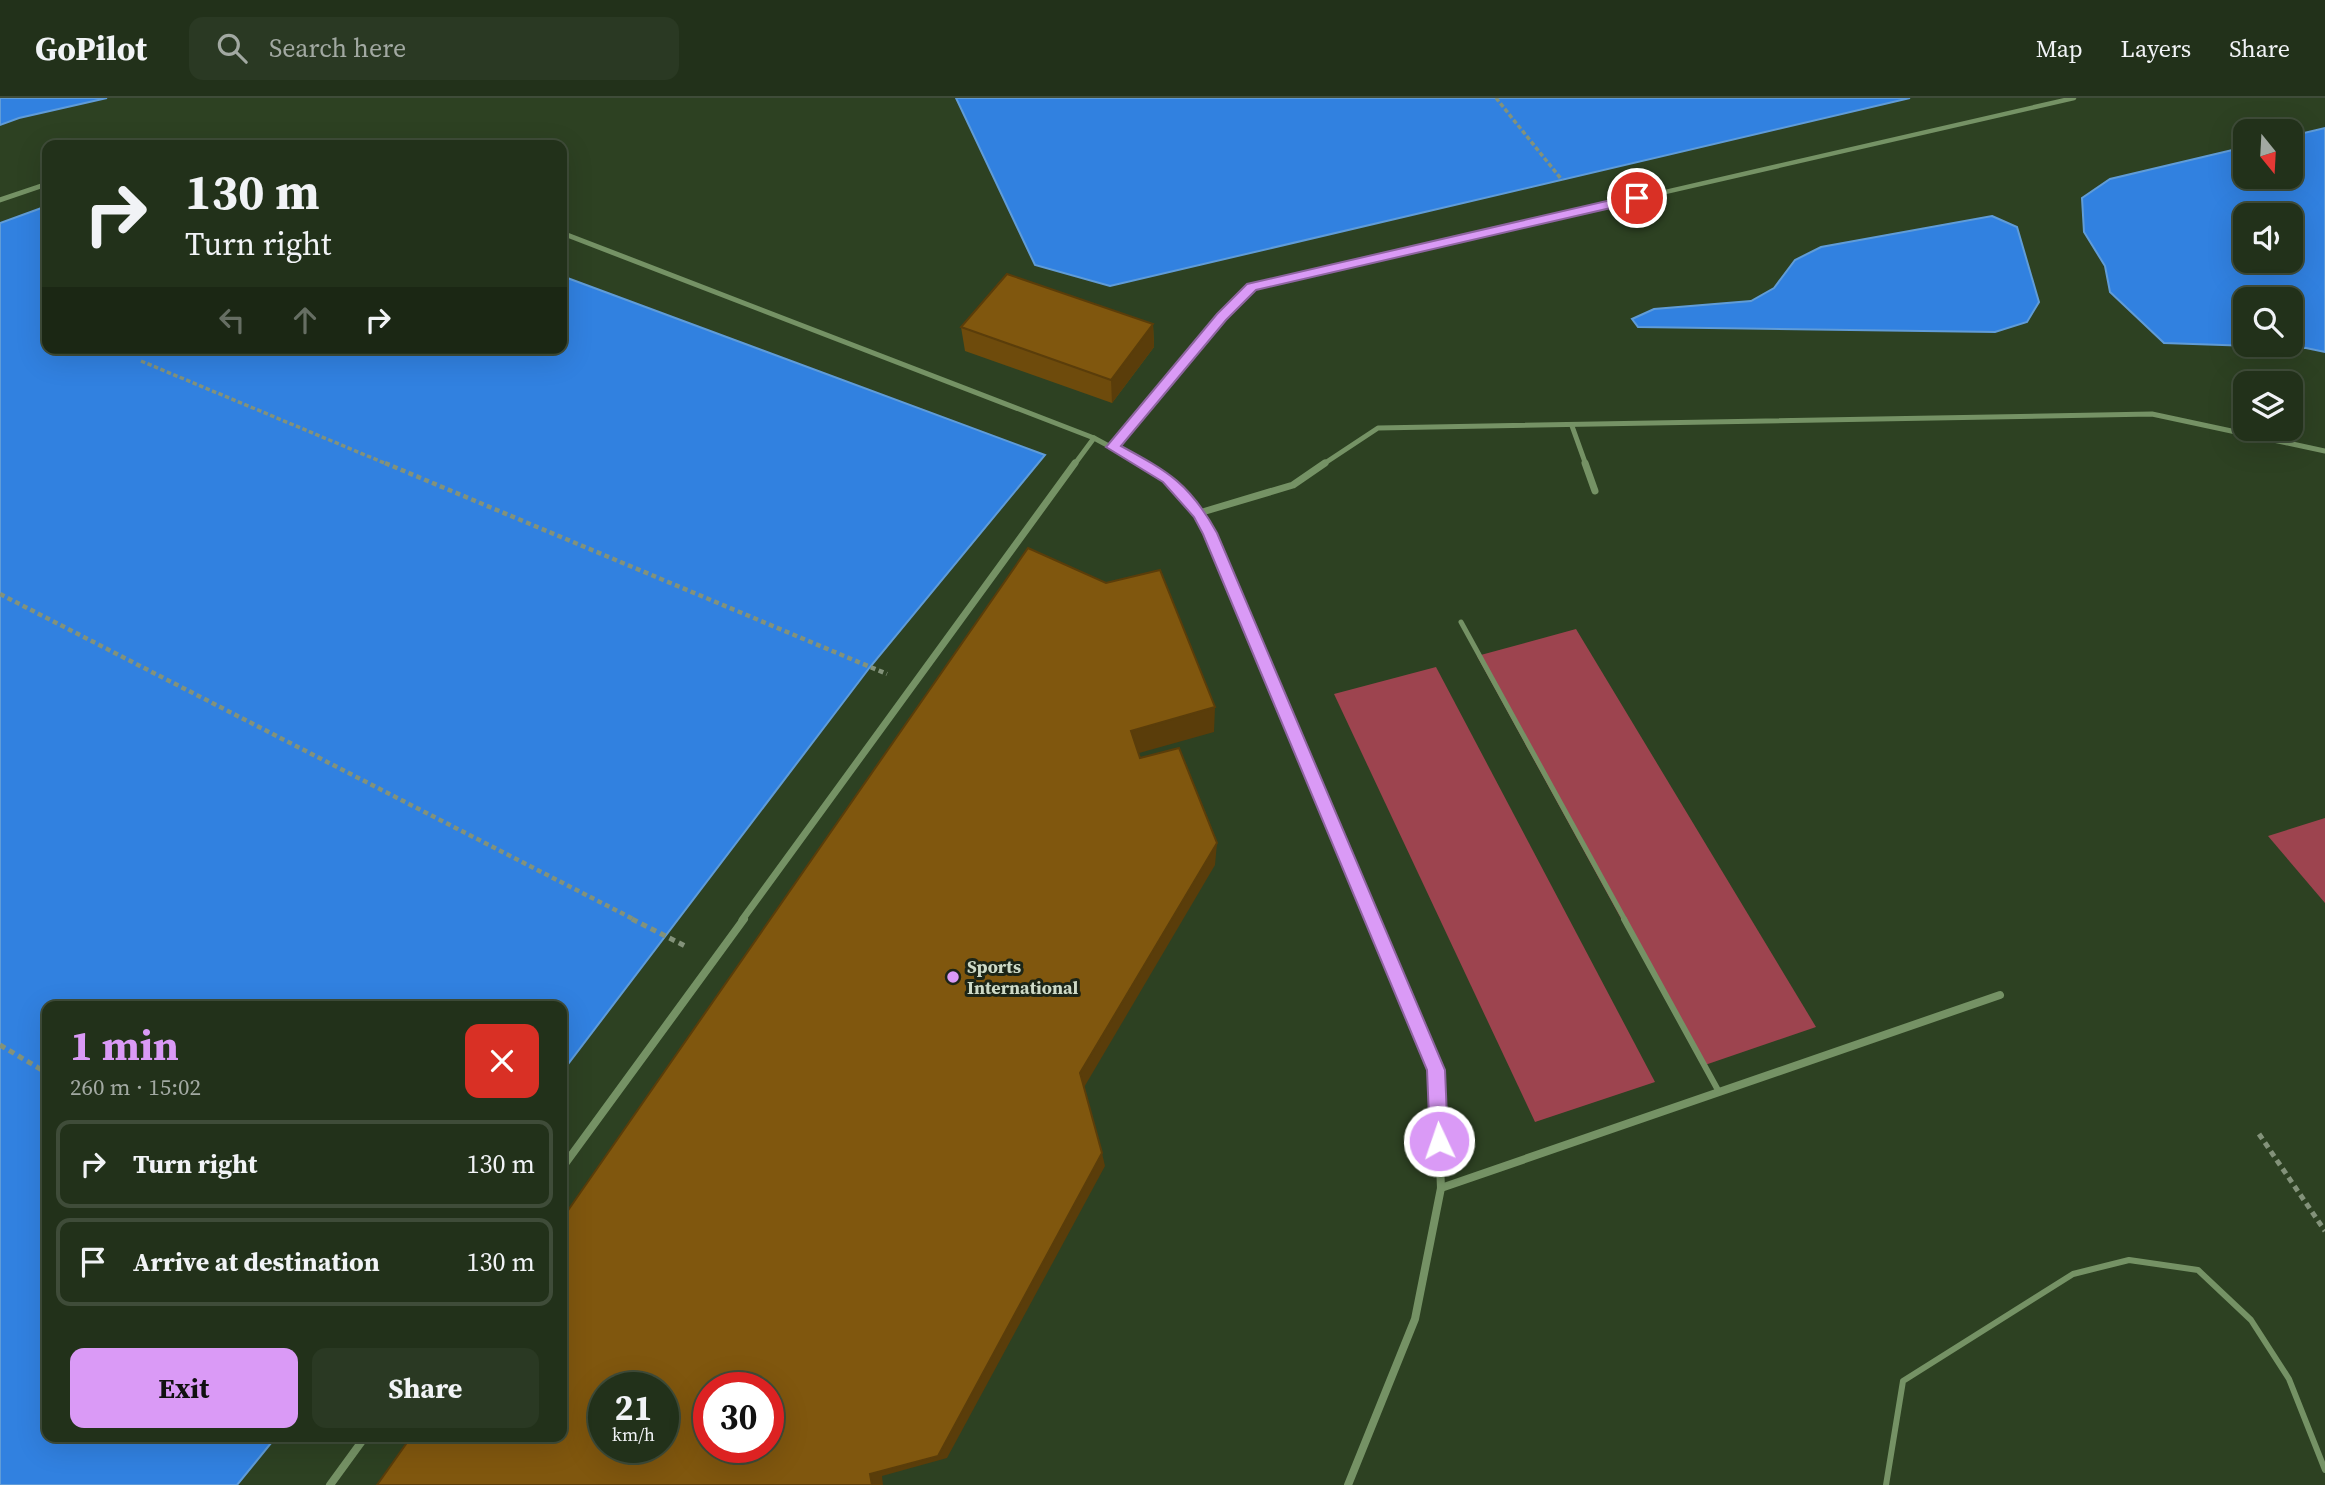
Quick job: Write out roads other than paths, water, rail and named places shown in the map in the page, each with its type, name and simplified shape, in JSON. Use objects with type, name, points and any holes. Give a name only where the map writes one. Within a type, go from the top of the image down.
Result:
[{"type":"street","points":[[0,200],[42,186]]},
{"type":"street","points":[[567,235],[1094,438],[1168,478],[1199,513],[1210,533],[1436,1070],[1441,1188],[1415,1319],[1348,1485]]},
{"type":"street","points":[[1199,513],[1293,485],[1378,428],[2151,414],[2325,451]]},
{"type":"street","points":[[1572,426],[1595,491]]},
{"type":"street","points":[[567,1161],[1094,438]]},
{"type":"street","points":[[1441,1188],[2000,995]]},
{"type":"street","points":[[330,1485],[361,1442]]},
{"type":"lane","points":[[1112,447],[1221,317],[1252,287],[2074,98]]},
{"type":"lane","points":[[1461,622],[1719,1092]]},
{"type":"lane","points":[[1886,1485],[1903,1381],[2073,1275],[2129,1260],[2198,1270],[2251,1320],[2289,1379],[2325,1470]]},
{"type":"water","points":[[0,98],[107,98],[19,118],[0,125]]},
{"type":"water","points":[[956,98],[1910,98],[1110,286],[1035,265]]},
{"type":"water","points":[[2325,128],[2325,352],[2303,348],[2303,287],[2233,287],[2233,345],[2164,343],[2110,292],[2105,266],[2084,232],[2082,198],[2110,179],[2233,150],[2233,189],[2303,189],[2303,133]]},
{"type":"water","points":[[42,208],[42,354],[567,354],[567,278],[1045,455],[870,667],[567,1065],[567,1001],[42,1001],[42,1442],[272,1442],[237,1485],[0,1485],[0,223]]},
{"type":"water","points":[[1992,216],[2017,227],[2039,302],[2027,322],[1995,332],[1638,327],[1632,319],[1654,309],[1751,301],[1774,288],[1795,260],[1821,247]]},
{"type":"place","name":"Sports International","points":[[953,977]]}]
